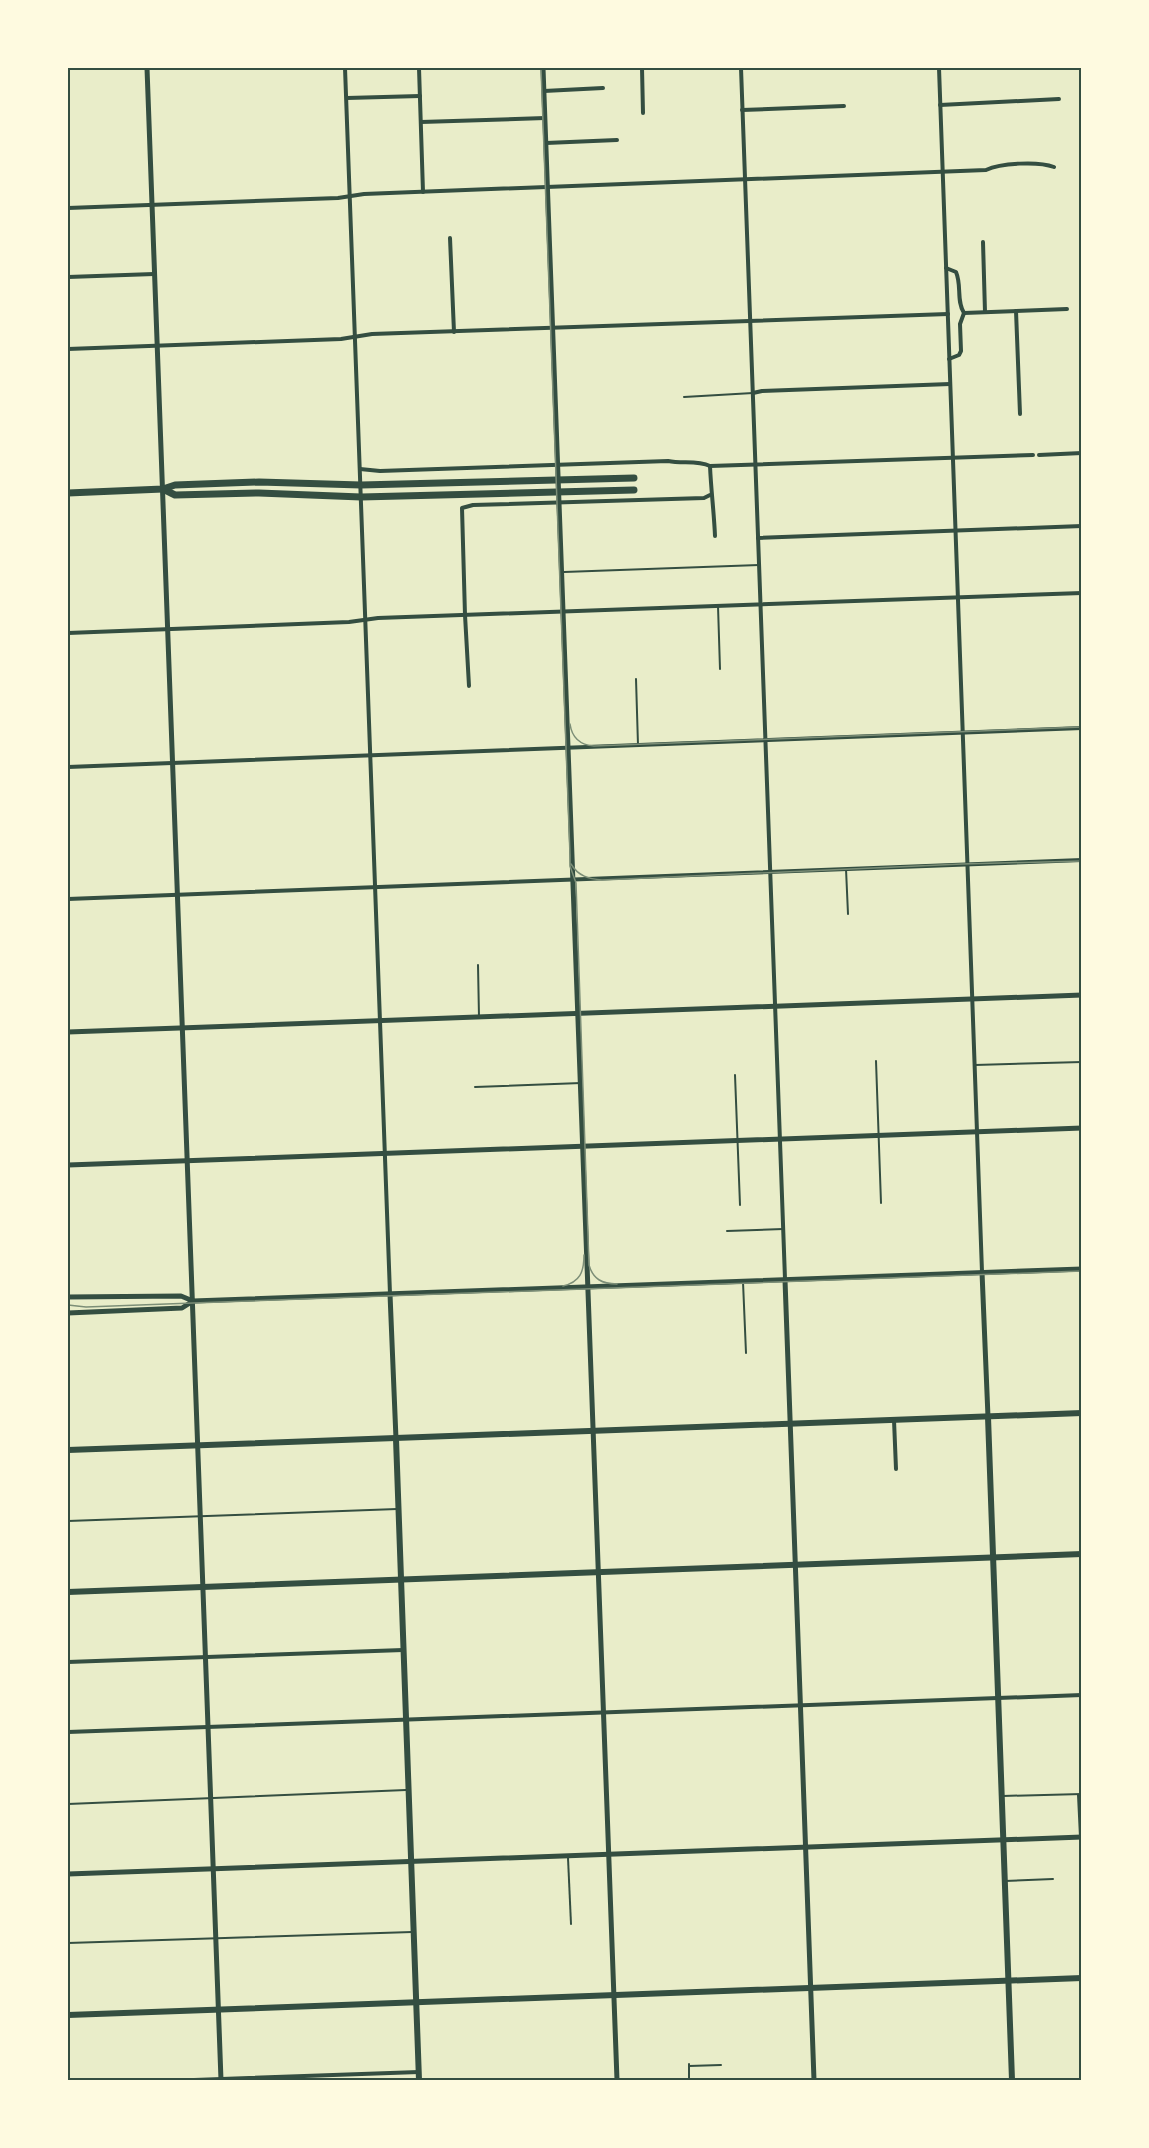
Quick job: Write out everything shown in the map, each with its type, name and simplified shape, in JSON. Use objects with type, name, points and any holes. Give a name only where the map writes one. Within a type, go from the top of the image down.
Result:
[{"type":"main road","points":[[68,493],[163,489],[175,484],[259,482],[361,486],[634,478]]},
{"type":"main road","points":[[163,489],[175,495],[259,492],[361,497],[634,490]]},
{"type":"main road","points":[[68,1450],[1082,1413]]},
{"type":"main road","points":[[988,1417],[1012,2080]]},
{"type":"main road","points":[[396,1438],[419,2080]]},
{"type":"main road","points":[[68,1592],[1082,1554]]},
{"type":"main road","points":[[68,2015],[1082,1978]]},
{"type":"street","points":[[147,68],[221,2080]]},
{"type":"street","points":[[345,68],[396,1438]]},
{"type":"street","points":[[419,68],[423,192]]},
{"type":"street","points":[[543,68],[617,2080]]},
{"type":"street","points":[[642,68],[643,113]]},
{"type":"street","points":[[741,68],[814,2080]]},
{"type":"street","points":[[939,68],[988,1417]]},
{"type":"street","points":[[544,90],[603,88]]},
{"type":"street","points":[[346,98],[420,96]]},
{"type":"street","points":[[940,105],[1059,99]]},
{"type":"street","points":[[742,110],[843,106]]},
{"type":"street","points":[[421,122],[545,118]]},
{"type":"street","points":[[546,143],[617,140]]},
{"type":"street","points":[[68,208],[986,170],[996,166],[1042,164],[1054,167]]},
{"type":"street","points":[[450,238],[454,332]]},
{"type":"street","points":[[982,242],[985,312]]},
{"type":"street","points":[[946,268],[956,272],[958,301],[964,313],[960,324],[961,351],[959,355],[949,359]]},
{"type":"street","points":[[68,278],[155,274]]},
{"type":"street","points":[[964,313],[1067,309]]},
{"type":"street","points":[[1016,311],[1020,414]]},
{"type":"street","points":[[68,349],[341,339],[372,334],[948,314]]},
{"type":"street","points":[[753,393],[950,384]]},
{"type":"street","points":[[1039,455],[1082,453]]},
{"type":"street","points":[[360,469],[380,471],[558,467],[668,461],[679,464],[702,463],[710,466],[1033,455]]},
{"type":"street","points":[[710,466],[710,495],[713,503],[715,536]]},
{"type":"street","points":[[469,686],[462,508],[472,505],[560,501],[704,498],[710,495]]},
{"type":"street","points":[[758,538],[1082,526]]},
{"type":"street","points":[[68,633],[465,615],[1082,593]]},
{"type":"street","points":[[68,766],[1082,728]]},
{"type":"street","points":[[68,899],[1082,860]]},
{"type":"street","points":[[68,1032],[1082,995]]},
{"type":"street","points":[[68,1165],[1082,1128]]},
{"type":"street","points":[[68,1297],[181,1296],[193,1301],[1082,1269]]},
{"type":"street","points":[[68,1313],[182,1308],[193,1301]]},
{"type":"street","points":[[894,1420],[896,1470]]},
{"type":"street","points":[[68,1662],[404,1650]]},
{"type":"street","points":[[68,1732],[1082,1695]]},
{"type":"street","points":[[68,1874],[1081,1837]]},
{"type":"street","points":[[194,2080],[419,2072]]},
{"type":"lane","points":[[684,397],[753,393]]},
{"type":"lane","points":[[562,572],[759,565]]},
{"type":"lane","points":[[718,606],[720,669]]},
{"type":"lane","points":[[636,679],[638,745]]},
{"type":"lane","points":[[846,868],[848,914]]},
{"type":"lane","points":[[478,966],[479,1017]]},
{"type":"lane","points":[[876,1061],[881,1203]]},
{"type":"lane","points":[[975,1065],[1082,1062]]},
{"type":"lane","points":[[735,1076],[740,1205]]},
{"type":"lane","points":[[475,1087],[581,1083]]},
{"type":"lane","points":[[727,1231],[783,1229]]},
{"type":"lane","points":[[743,1282],[746,1353]]},
{"type":"lane","points":[[68,1521],[398,1509]]},
{"type":"lane","points":[[68,1804],[409,1790]]},
{"type":"lane","points":[[1002,1796],[1080,1794],[1081,1837]]},
{"type":"lane","points":[[568,1856],[571,1924]]},
{"type":"lane","points":[[1004,1881],[1053,1879]]},
{"type":"lane","points":[[68,1943],[414,1932]]},
{"type":"lane","points":[[689,2080],[689,2065],[721,2065]]},
{"type":"tram line","points":[[541,68],[570,866],[576,883],[589,1265],[599,1280],[617,1284]]},
{"type":"tram line","points":[[570,724],[578,740],[594,746],[1082,727]]},
{"type":"tram line","points":[[571,864],[584,876],[602,880],[1082,861]]},
{"type":"tram line","points":[[563,1286],[573,1282],[580,1275],[584,1255]]},
{"type":"tram line","points":[[68,1305],[86,1307],[1082,1271]]}]
